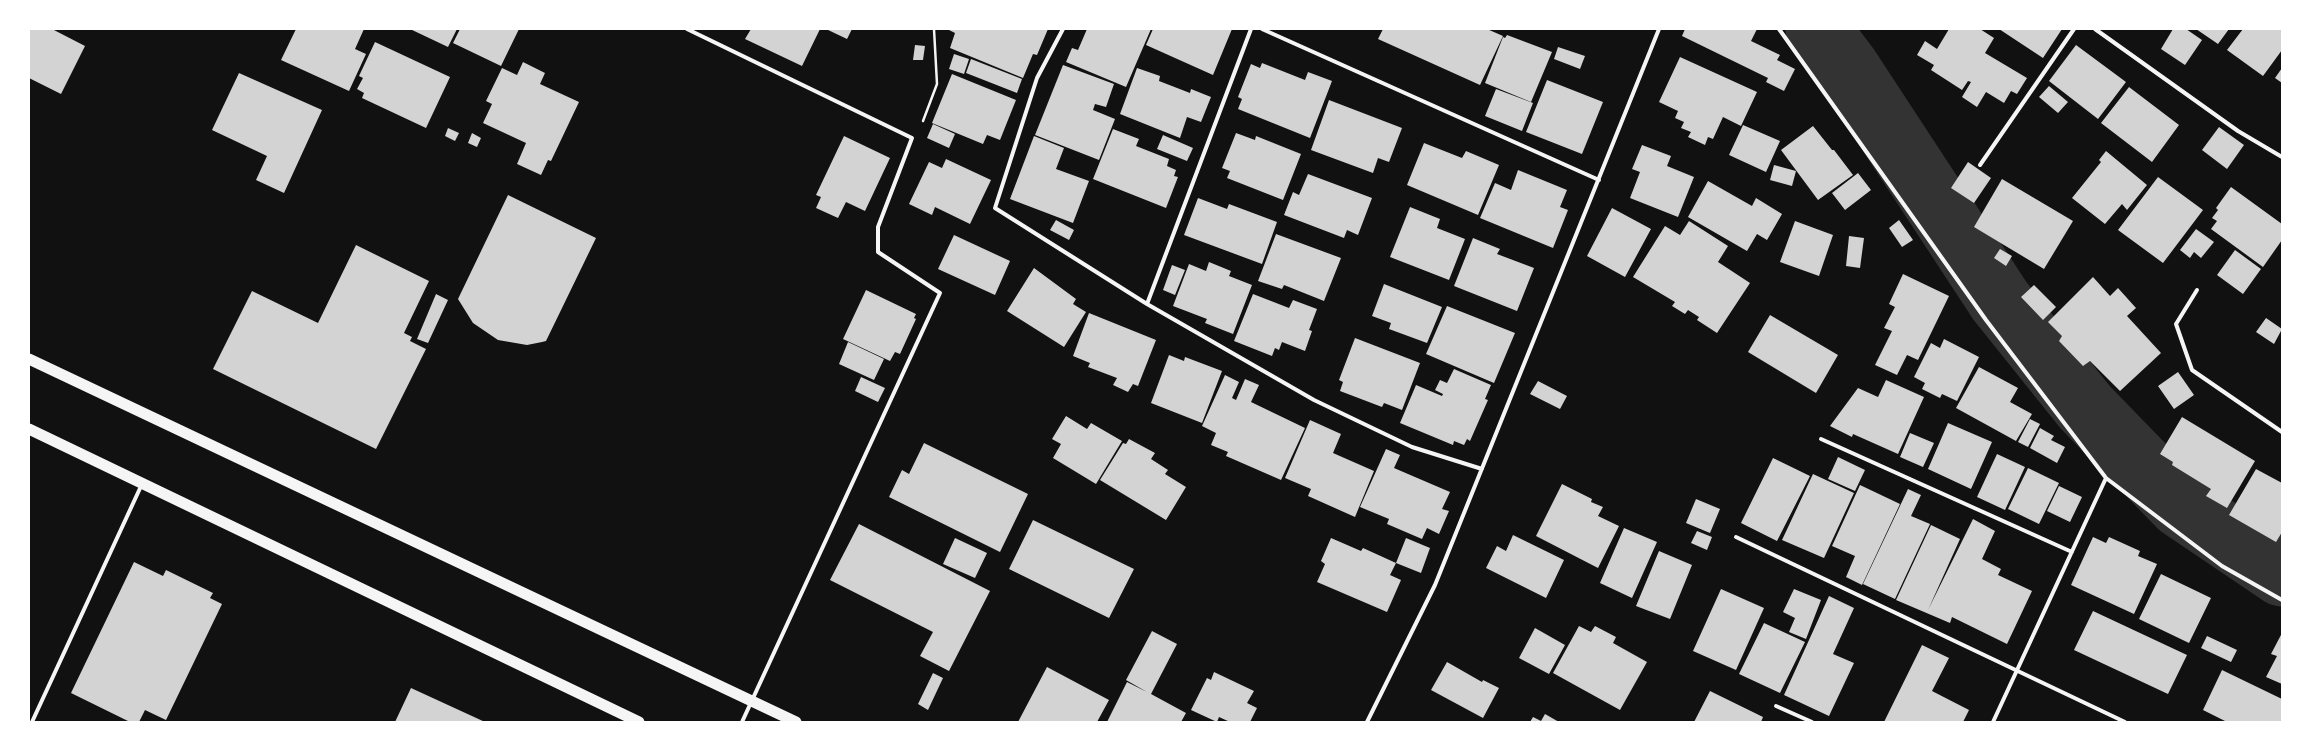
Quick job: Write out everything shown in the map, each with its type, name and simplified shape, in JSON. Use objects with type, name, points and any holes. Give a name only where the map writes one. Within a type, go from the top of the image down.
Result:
[{"type":"highway","points":[[29,359],[796,722]]},
{"type":"highway","points":[[29,429],[639,722]]},
{"type":"street","points":[[687,29],[912,138],[878,227],[878,252],[940,293],[742,722]]},
{"type":"street","points":[[1063,29],[1037,78],[995,208],[1147,304],[1314,400],[1412,447],[1482,469]]},
{"type":"street","points":[[1147,304],[1251,29]]},
{"type":"street","points":[[1262,29],[1599,180]]},
{"type":"street","points":[[1367,722],[1436,585],[1659,29]]},
{"type":"street","points":[[1779,29],[1982,314],[2106,478],[2222,566],[2282,600]]},
{"type":"street","points":[[1980,165],[2074,29]]},
{"type":"street","points":[[2095,29],[2238,130],[2282,157]]},
{"type":"street","points":[[2197,290],[2176,324],[2192,370],[2282,432]]},
{"type":"street","points":[[1822,440],[2072,552]]},
{"type":"street","points":[[1993,722],[2106,478]]},
{"type":"street","points":[[32,722],[142,483]]},
{"type":"street","points":[[1736,537],[2125,722]]},
{"type":"street","points":[[1776,706],[1812,722]]},
{"type":"path","points":[[912,138],[922,124],[937,84],[934,29]]},
{"type":"building","points":[[29,29],[52,29],[85,46],[61,94],[29,78]]},
{"type":"building","points":[[296,29],[364,29],[355,49],[366,54],[349,91],[281,60]]},
{"type":"building","points":[[410,29],[457,29],[448,47]]},
{"type":"building","points":[[460,29],[519,29],[501,66],[453,43]]},
{"type":"building","points":[[751,29],[820,29],[802,66],[745,39]]},
{"type":"building","points":[[826,29],[852,29],[847,39]]},
{"type":"building","points":[[947,29],[1048,29],[1037,55],[1033,54],[1023,78],[950,48],[955,33]]},
{"type":"building","points":[[1087,29],[1151,29],[1126,87],[1066,62],[1072,48],[1078,50]]},
{"type":"building","points":[[1153,29],[1232,29],[1213,75],[1146,45]]},
{"type":"building","points":[[1383,29],[1487,29],[1503,36],[1480,85],[1378,39]]},
{"type":"building","points":[[1685,29],[1757,29],[1751,41],[1780,55],[1777,60],[1795,69],[1784,91],[1766,82],[1768,78],[1682,36]]},
{"type":"building","points":[[1949,29],[1980,29],[1994,38],[1985,53],[2027,78],[2017,94],[2011,91],[2004,103],[1986,92],[1977,107],[1962,97],[1971,82],[1968,81],[1962,90],[1931,70],[1934,65],[1917,55],[1925,41],[1937,49]]},
{"type":"building","points":[[1999,29],[2062,29],[2043,58]]},
{"type":"building","points":[[2173,29],[2186,29],[2202,40],[2185,65],[2161,49]]},
{"type":"building","points":[[2196,29],[2229,29],[2218,44]]},
{"type":"building","points":[[2243,29],[2282,29],[2282,50],[2263,76],[2227,50]]},
{"type":"building","points":[[1507,35],[1552,52],[1531,102],[1485,83],[1503,37],[1505,38]]},
{"type":"building","points":[[375,42],[450,77],[426,128],[362,98],[364,93],[357,89],[363,78],[359,76]]},
{"type":"building","points":[[915,45],[925,46],[923,60],[913,60]]},
{"type":"building","points":[[2076,45],[2126,82],[2098,119],[2049,81]]},
{"type":"building","points":[[1558,47],[1585,56],[1580,69],[1554,59]]},
{"type":"building","points":[[954,54],[969,59],[964,74],[949,69]]},
{"type":"building","points":[[1680,57],[1757,92],[1741,126],[1723,117],[1713,139],[1708,137],[1705,145],[1688,137],[1691,132],[1681,128],[1684,122],[1675,118],[1678,111],[1659,102]]},
{"type":"building","points":[[971,59],[1022,79],[1017,93],[966,73]]},
{"type":"building","points":[[523,62],[545,73],[540,84],[579,102],[551,161],[548,160],[541,175],[517,164],[526,143],[483,123],[492,104],[486,101],[502,68],[517,75]]},
{"type":"building","points":[[1262,63],[1305,80],[1308,72],[1332,81],[1310,138],[1238,109],[1242,99],[1238,97],[1251,64],[1260,68]]},
{"type":"building","points":[[1063,65],[1114,84],[1106,107],[1095,104],[1093,110],[1115,119],[1099,160],[1035,135]]},
{"type":"building","points":[[1137,68],[1160,76],[1159,81],[1190,93],[1191,89],[1211,97],[1201,122],[1187,117],[1180,138],[1120,114]]},
{"type":"building","points":[[2282,68],[2282,83],[2275,78]]},
{"type":"building","points":[[239,73],[322,110],[284,193],[256,180],[267,156],[212,130]]},
{"type":"building","points":[[952,74],[1016,100],[1000,140],[987,135],[983,144],[932,123]]},
{"type":"building","points":[[1547,80],[1603,102],[1582,154],[1526,132]]},
{"type":"building","points":[[2049,86],[2068,102],[2058,113],[2039,97]]},
{"type":"building","points":[[2129,87],[2179,125],[2152,162],[2101,123]]},
{"type":"building","points":[[1496,89],[1533,103],[1522,131],[1485,116]]},
{"type":"building","points":[[1329,100],[1402,128],[1389,162],[1378,158],[1373,173],[1311,150]]},
{"type":"building","points":[[933,124],[955,134],[949,148],[927,138]]},
{"type":"building","points":[[1743,125],[1780,141],[1766,172],[1729,155]]},
{"type":"building","points":[[1813,126],[1853,175],[1818,200],[1781,150]]},
{"type":"building","points":[[2219,127],[2244,145],[2227,169],[2202,150]]},
{"type":"building","points":[[448,128],[459,133],[455,141],[445,136]]},
{"type":"building","points":[[1113,129],[1139,139],[1136,146],[1169,159],[1167,166],[1176,170],[1174,176],[1178,177],[1166,208],[1093,179]]},
{"type":"building","points":[[472,133],[481,138],[477,147],[468,143]]},
{"type":"building","points":[[1236,133],[1255,140],[1256,136],[1301,154],[1283,200],[1227,178],[1230,171],[1222,168]]},
{"type":"building","points":[[1163,135],[1193,148],[1187,161],[1157,149]]},
{"type":"building","points":[[844,136],[890,158],[865,211],[846,202],[838,218],[816,208],[821,197],[816,195]]},
{"type":"building","points":[[1034,136],[1064,148],[1056,169],[1089,181],[1073,223],[1010,199]]},
{"type":"building","points":[[1424,143],[1462,158],[1466,151],[1499,165],[1478,215],[1407,185]]},
{"type":"building","points":[[1642,145],[1671,156],[1667,166],[1694,177],[1678,217],[1630,198],[1640,172],[1632,169]]},
{"type":"building","points":[[2106,151],[2147,185],[2127,210],[2122,204],[2105,224],[2072,198],[2101,162],[2099,160]]},
{"type":"building","points":[[946,159],[991,180],[970,224],[935,207],[932,215],[909,204],[929,162],[942,168]]},
{"type":"building","points":[[1968,162],[1991,178],[1974,203],[1951,188]]},
{"type":"building","points":[[1774,165],[1796,171],[1792,186],[1770,180]]},
{"type":"building","points":[[1518,170],[1567,190],[1560,207],[1568,210],[1553,248],[1480,218],[1495,183],[1511,190]]},
{"type":"building","points":[[1858,173],[1871,190],[1845,210],[1832,193]]},
{"type":"building","points":[[1308,174],[1372,198],[1358,235],[1347,230],[1344,238],[1284,215],[1293,192],[1299,195]]},
{"type":"building","points":[[2158,177],[2203,210],[2163,263],[2118,230]]},
{"type":"building","points":[[2002,179],[2073,221],[2044,269],[1974,227]]},
{"type":"building","points":[[1708,181],[1752,206],[1756,198],[1782,214],[1767,240],[1757,234],[1747,251],[1688,217]]},
{"type":"building","points":[[2231,187],[2282,224],[2282,240],[2263,267],[2211,229],[2217,221],[2212,218],[2218,210],[2216,208]]},
{"type":"building","points":[[508,195],[596,238],[546,341],[527,345],[498,340],[473,323],[458,299]]},
{"type":"building","points":[[1198,198],[1227,209],[1229,204],[1277,222],[1262,264],[1184,235]]},
{"type":"building","points":[[1410,207],[1440,219],[1437,228],[1465,239],[1449,280],[1390,257]]},
{"type":"building","points":[[1612,208],[1651,229],[1625,277],[1587,256]]},
{"type":"building","points":[[1056,220],[1074,230],[1069,240],[1050,230]]},
{"type":"building","points":[[1899,220],[1913,240],[1902,247],[1889,228]]},
{"type":"building","points":[[1689,221],[1728,246],[1718,262],[1750,283],[1717,333],[1697,320],[1699,317],[1688,310],[1685,314],[1672,306],[1675,302],[1633,277],[1665,226],[1680,235]]},
{"type":"building","points":[[1795,221],[1833,235],[1819,276],[1780,262]]},
{"type":"building","points":[[2196,229],[2214,242],[2201,258],[2194,252],[2190,258],[2180,250]]},
{"type":"building","points":[[1276,234],[1341,258],[1324,301],[1284,285],[1282,289],[1258,281]]},
{"type":"building","points":[[954,235],[1010,261],[995,295],[938,269]]},
{"type":"building","points":[[1849,236],[1864,238],[1860,268],[1846,266]]},
{"type":"building","points":[[1473,238],[1500,249],[1497,254],[1534,268],[1517,311],[1454,286]]},
{"type":"building","points":[[356,245],[429,281],[404,333],[412,337],[410,341],[426,349],[376,449],[213,369],[252,291],[318,323]]},
{"type":"building","points":[[2000,249],[2012,256],[2006,266],[1994,258]]},
{"type":"building","points":[[2235,250],[2261,269],[2243,294],[2217,275]]},
{"type":"building","points":[[1209,262],[1231,271],[1229,276],[1252,285],[1233,334],[1205,323],[1207,319],[1173,306],[1189,264],[1206,271]]},
{"type":"building","points":[[1172,265],[1185,270],[1175,295],[1163,290]]},
{"type":"building","points":[[1034,268],[1076,299],[1073,304],[1086,312],[1064,347],[1007,311]]},
{"type":"building","points":[[1903,274],[1949,296],[1918,360],[1907,355],[1897,375],[1875,365],[1892,331],[1884,328],[1895,307],[1889,304]]},
{"type":"building","points":[[2093,277],[2110,296],[2118,288],[2136,308],[2127,316],[2161,353],[2120,391],[2090,361],[2083,366],[2059,341],[2062,336],[2048,322]]},
{"type":"building","points":[[1384,284],[1442,307],[1427,343],[1389,329],[1391,323],[1372,316]]},
{"type":"building","points":[[2034,285],[2056,307],[2043,320],[2021,297]]},
{"type":"building","points":[[866,290],[916,314],[914,318],[916,319],[900,354],[895,352],[890,361],[843,339]]},
{"type":"building","points":[[436,294],[448,300],[428,343],[417,339]]},
{"type":"building","points":[[1253,294],[1289,308],[1293,300],[1317,309],[1309,330],[1312,331],[1305,351],[1282,342],[1279,350],[1275,348],[1272,356],[1234,341]]},
{"type":"building","points":[[1447,306],[1515,333],[1494,383],[1426,354]]},
{"type":"building","points":[[1089,313],[1156,340],[1138,386],[1133,384],[1128,392],[1113,385],[1117,378],[1088,367],[1090,363],[1073,356]]},
{"type":"building","points":[[1770,315],[1838,355],[1816,393],[1748,352]]},
{"type":"building","points":[[2266,318],[2282,329],[2274,344],[2256,332]]},
{"type":"building","points":[[1355,338],[1420,363],[1402,410],[1384,403],[1382,407],[1340,391],[1343,382],[1339,380]]},
{"type":"building","points":[[1944,339],[1979,357],[1957,401],[1942,394],[1940,398],[1922,389],[1925,383],[1914,377],[1931,343],[1940,348]]},
{"type":"building","points":[[848,342],[884,359],[874,380],[839,364]]},
{"type":"building","points":[[1169,355],[1184,361],[1185,357],[1222,371],[1202,423],[1151,403]]},
{"type":"building","points":[[1979,367],[2018,388],[2010,402],[2032,414],[2016,441],[1956,408]]},
{"type":"building","points":[[1454,369],[1491,385],[1485,399],[1488,400],[1470,441],[1467,439],[1464,445],[1454,441],[1453,445],[1400,423],[1416,385],[1442,396],[1443,394],[1435,390],[1440,380],[1447,383]]},
{"type":"building","points":[[2178,372],[2194,395],[2174,409],[2158,386]]},
{"type":"building","points":[[1225,375],[1239,382],[1232,398],[1236,400],[1245,379],[1259,385],[1251,402],[1305,428],[1281,480],[1226,456],[1228,452],[1211,445],[1216,433],[1202,426]]},
{"type":"building","points":[[861,377],[885,388],[878,402],[855,391]]},
{"type":"building","points":[[1886,380],[1924,397],[1898,454],[1853,434],[1852,437],[1830,426],[1858,388],[1878,397]]},
{"type":"building","points":[[1538,381],[1567,396],[1560,409],[1530,394]]},
{"type":"building","points":[[1066,416],[1087,429],[1091,423],[1122,441],[1096,484],[1053,458],[1061,444],[1052,439]]},
{"type":"building","points":[[2182,417],[2255,461],[2227,508],[2206,496],[2211,489],[2172,465],[2173,462],[2160,454]]},
{"type":"building","points":[[2030,419],[2040,424],[2028,447],[2018,442]]},
{"type":"building","points":[[1310,420],[1341,434],[1333,453],[1374,471],[1355,517],[1308,496],[1311,489],[1285,478]]},
{"type":"building","points":[[1948,423],[1992,442],[1971,489],[1928,469]]},
{"type":"building","points":[[2040,428],[2054,436],[2051,440],[2065,447],[2057,463],[2030,448]]},
{"type":"building","points":[[1910,433],[1934,443],[1923,467],[1900,457]]},
{"type":"building","points":[[1129,439],[1155,453],[1151,459],[1168,470],[1165,474],[1186,487],[1166,520],[1100,480],[1123,443],[1126,444]]},
{"type":"building","points":[[924,443],[1028,494],[1000,552],[889,497],[902,470],[909,474]]},
{"type":"building","points":[[1386,449],[1400,455],[1394,468],[1450,492],[1442,509],[1449,511],[1439,534],[1427,528],[1422,539],[1387,524],[1389,519],[1360,507]]},
{"type":"building","points":[[1997,454],[2025,467],[2005,510],[1977,497]]},
{"type":"building","points":[[1838,457],[1865,470],[1855,491],[1828,479]]},
{"type":"building","points":[[1773,458],[1810,476],[1777,541],[1741,523]]},
{"type":"building","points":[[2028,468],[2059,483],[2039,524],[2008,509]]},
{"type":"building","points":[[2256,469],[2282,483],[2282,532],[2276,542],[2229,515]]},
{"type":"building","points":[[1813,474],[1854,493],[1824,558],[1782,540]]},
{"type":"building","points":[[1562,484],[1592,499],[1591,502],[1603,507],[1598,516],[1619,526],[1598,568],[1536,536]]},
{"type":"building","points":[[1860,485],[1900,504],[1862,585],[1846,577],[1855,556],[1832,546]]},
{"type":"building","points":[[2059,486],[2082,497],[2070,522],[2047,511]]},
{"type":"building","points":[[1908,489],[1921,495],[1911,516],[1930,524],[1895,599],[1863,584]]},
{"type":"building","points":[[1696,499],[1720,509],[1710,533],[1686,523]]},
{"type":"building","points":[[1973,519],[1995,531],[1982,559],[2001,569],[1998,575],[2032,591],[2007,644],[1952,617],[1950,623],[1896,600],[1931,525],[1960,539],[1928,610]]},
{"type":"building","points":[[1033,520],[1134,569],[1109,618],[1009,569]]},
{"type":"building","points":[[859,524],[990,591],[949,671],[920,656],[933,632],[830,580]]},
{"type":"building","points":[[1624,528],[1657,542],[1632,598],[1600,583]]},
{"type":"building","points":[[1697,531],[1712,537],[1707,550],[1691,543]]},
{"type":"building","points":[[1513,535],[1564,560],[1546,598],[1486,568],[1497,546],[1506,551]]},
{"type":"building","points":[[2093,537],[2106,543],[2109,537],[2140,551],[2138,556],[2157,564],[2134,614],[2071,585]]},
{"type":"building","points":[[955,538],[987,553],[975,578],[943,564]]},
{"type":"building","points":[[1331,538],[1361,551],[1363,548],[1396,563],[1390,575],[1401,580],[1387,612],[1317,582],[1325,564],[1321,561]]},
{"type":"building","points":[[1406,538],[1430,548],[1421,573],[1396,563]]},
{"type":"building","points":[[1659,551],[1692,565],[1670,619],[1636,606]]},
{"type":"building","points":[[134,562],[163,576],[166,570],[213,593],[210,598],[222,604],[166,720],[145,710],[139,722],[130,722],[71,693]]},
{"type":"building","points":[[2161,574],[2211,598],[2189,643],[2139,619]]},
{"type":"building","points":[[1721,589],[1764,608],[1736,670],[1693,651]]},
{"type":"building","points":[[1794,589],[1821,600],[1806,639],[1789,632],[1795,618],[1783,612]]},
{"type":"building","points":[[1829,596],[1854,608],[1833,654],[1854,663],[1829,716],[1784,695]]},
{"type":"building","points":[[2093,611],[2187,655],[2168,694],[2074,650]]},
{"type":"building","points":[[1764,623],[1805,642],[1780,693],[1739,674]]},
{"type":"building","points":[[1579,626],[1591,632],[1595,626],[1616,637],[1613,643],[1647,662],[1620,710],[1553,673]]},
{"type":"building","points":[[1535,628],[1565,645],[1549,674],[1519,658]]},
{"type":"building","points":[[1152,631],[1177,644],[1151,694],[1186,713],[1181,722],[1107,722],[1127,682],[1147,692],[1126,680]]},
{"type":"building","points":[[2282,633],[2282,684],[2266,677],[2277,656],[2271,654]]},
{"type":"building","points":[[2207,636],[2237,650],[2231,662],[2201,648]]},
{"type":"building","points":[[1922,645],[1949,658],[1932,691],[1969,710],[1963,722],[1884,722]]},
{"type":"building","points":[[1447,662],[1482,682],[1483,680],[1499,688],[1483,718],[1431,690]]},
{"type":"building","points":[[1047,667],[1109,700],[1097,722],[1018,722]]},
{"type":"building","points":[[2222,670],[2282,699],[2282,722],[2227,722],[2203,710]]},
{"type":"building","points":[[1214,672],[1254,691],[1247,703],[1257,708],[1250,722],[1230,722],[1219,717],[1217,722],[1191,710],[1207,678],[1211,680]]},
{"type":"building","points":[[933,673],[943,678],[928,710],[918,704]]},
{"type":"building","points":[[411,688],[485,722],[395,722]]},
{"type":"building","points":[[1710,691],[1763,717],[1761,722],[1694,722]]},
{"type":"building","points":[[1545,714],[1559,722],[1530,722],[1533,717],[1541,721]]},
{"type":"waterway","points":[[1818,29],[1848,69],[2000,301],[2085,407],[2180,505],[2282,574]]}]
